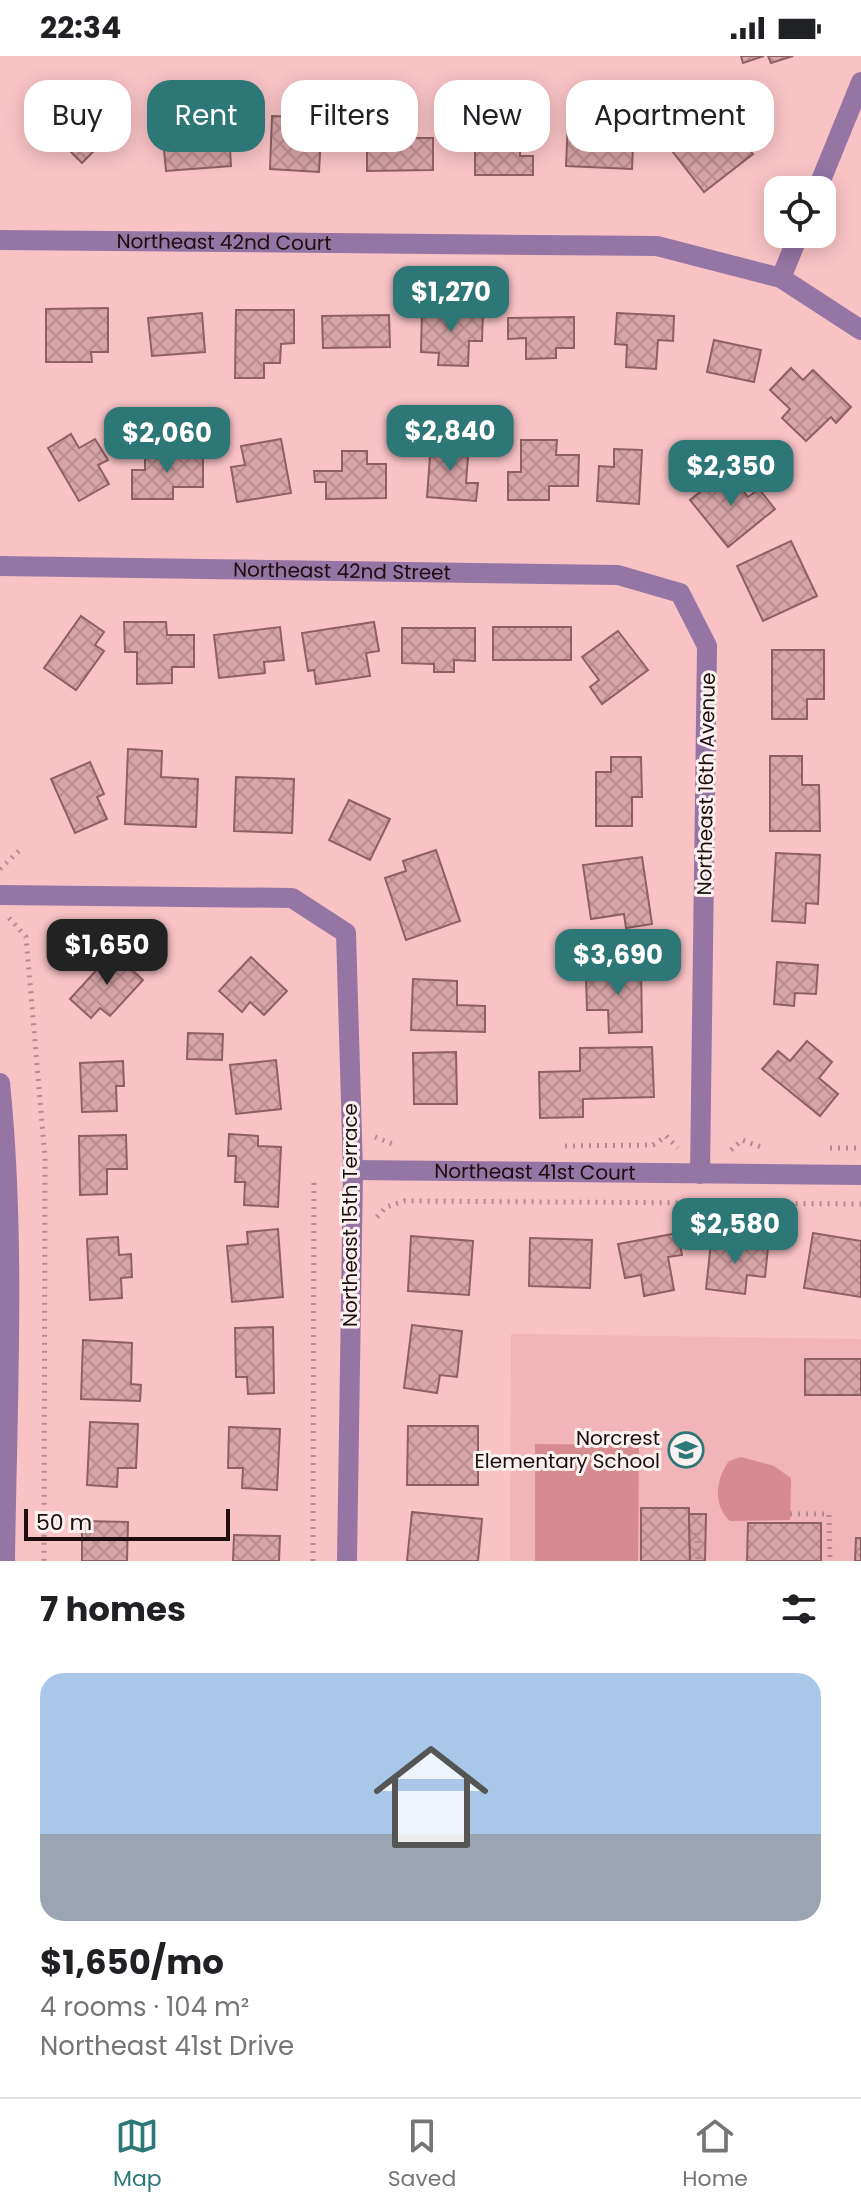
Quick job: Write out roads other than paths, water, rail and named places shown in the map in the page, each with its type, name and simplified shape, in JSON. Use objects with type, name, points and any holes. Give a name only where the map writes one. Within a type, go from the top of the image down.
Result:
[{"type":"street","points":[[823,176],[861,82]]},
{"type":"street","name":"Northeast 42nd Court","points":[[0,240],[657,246],[781,278],[861,330]]},
{"type":"street","points":[[781,278],[793,248]]},
{"type":"street","name":"Northeast 42nd Street","points":[[0,566],[618,575],[680,593]]},
{"type":"street","name":"Northeast 16th Avenue","points":[[680,593],[707,646],[700,1174]]},
{"type":"street","name":"Northeast 15th Terrace","points":[[2,895],[292,898],[346,933],[353,1170],[347,1561]]},
{"type":"street","points":[[0,1083],[3,1551]]},
{"type":"street","name":"Northeast 41st Court","points":[[353,1170],[861,1175]]},
{"type":"place","name":"Norcrest Elementary School","points":[[686,1450]]}]
